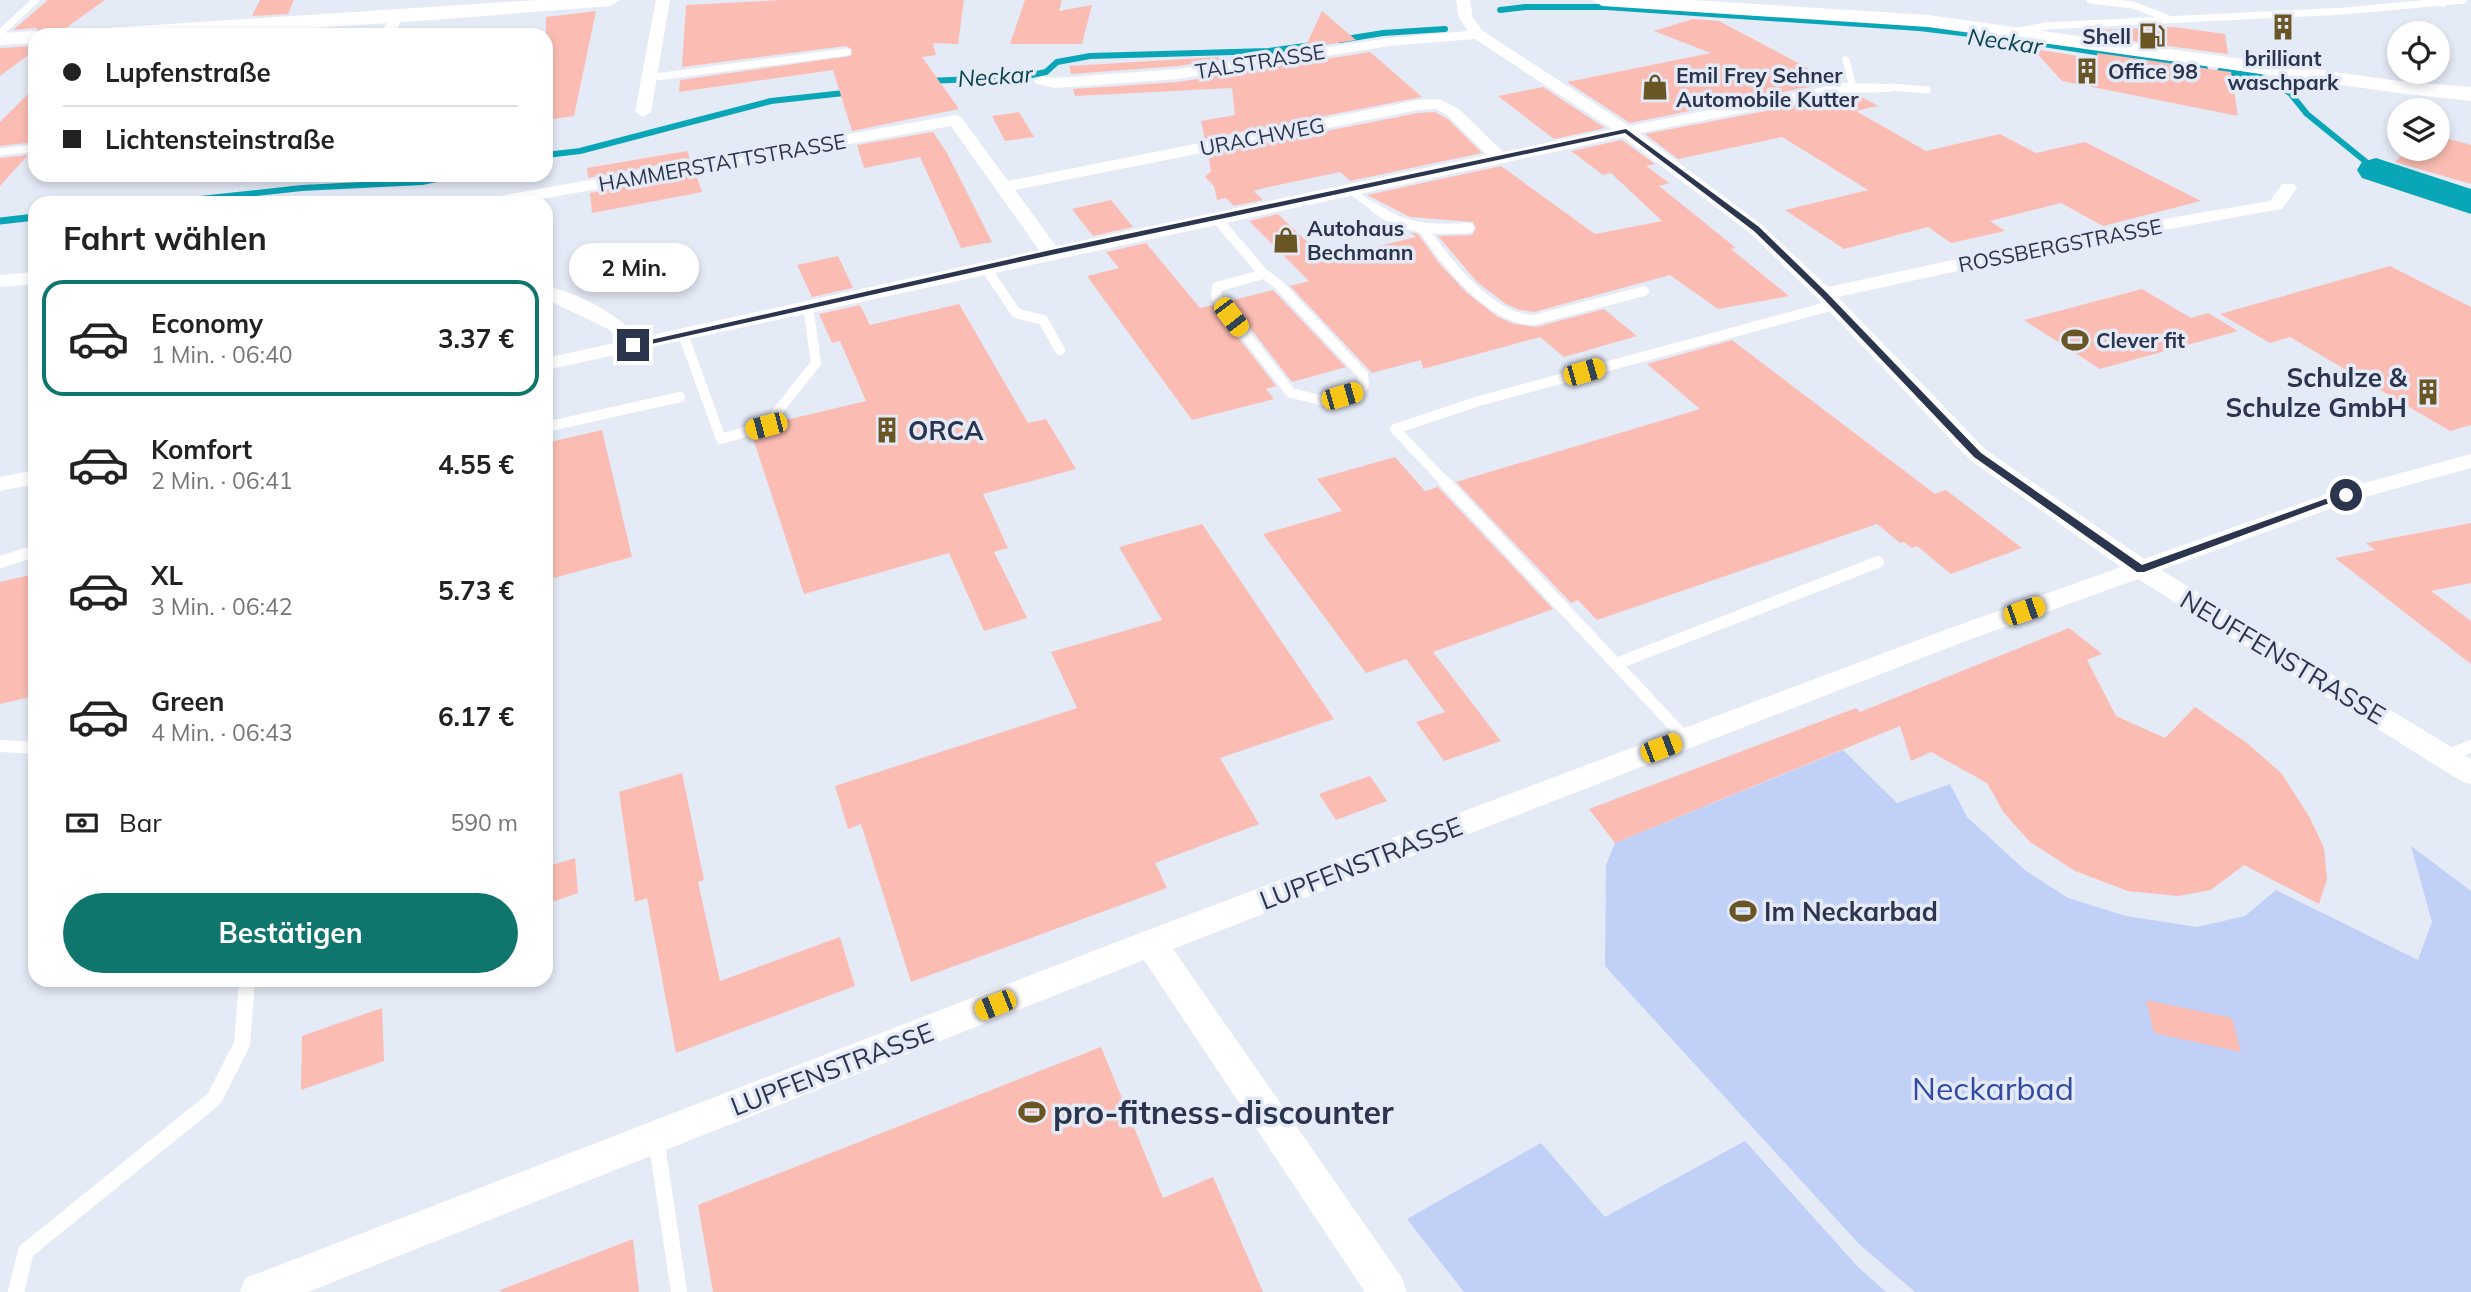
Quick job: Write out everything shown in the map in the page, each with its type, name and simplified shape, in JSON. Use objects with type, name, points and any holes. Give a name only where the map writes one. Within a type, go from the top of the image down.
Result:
[{"type":"main road","points":[[328,28],[391,26],[610,0]]},
{"type":"main road","points":[[1602,0],[1833,13],[1979,32],[2014,32],[2399,87],[2471,94]]},
{"type":"main road","points":[[0,38],[28,37]]},
{"type":"street","points":[[643,112],[663,0]]},
{"type":"street","points":[[1463,0],[1466,18],[1478,34]]},
{"type":"street","name":"TALSTRASSE","points":[[1042,81],[1055,83],[1178,74],[1378,43],[1478,34]]},
{"type":"street","name":"NEUFFENSTRASSE","points":[[1478,34],[1626,131],[1756,229],[1829,300],[1978,455],[2141,569],[2471,773]]},
{"type":"street","points":[[553,362],[985,267],[1626,131],[1853,87],[1891,87]]},
{"type":"street","name":"URACHWEG","points":[[1006,187],[1418,105],[1439,104],[1453,112],[1499,158]]},
{"type":"street","name":"HAMMERSTATTSTRASSE","points":[[528,196],[955,120],[1006,187]]},
{"type":"street","points":[[1006,187],[1051,253]]},
{"type":"street","name":"ROSSBERGSTRASSE","points":[[1829,300],[2058,243],[2276,205],[2288,188]]},
{"type":"street","points":[[0,281],[28,279]]},
{"type":"street","points":[[553,294],[617,326],[633,345]]},
{"type":"street","name":"LUPFENSTRASSE","points":[[259,1292],[1151,943],[1954,636],[2346,495],[2471,461]]},
{"type":"street","points":[[0,484],[28,478]]},
{"type":"street","points":[[1151,943],[1388,1292]]},
{"type":"lane","points":[[0,33],[36,0]]},
{"type":"lane","points":[[2090,0],[2133,5],[2170,20]]},
{"type":"lane","points":[[2014,32],[2046,26],[2463,0]]},
{"type":"lane","points":[[648,78],[847,52]]},
{"type":"lane","points":[[1846,60],[1853,87]]},
{"type":"lane","points":[[1891,87],[1927,90]]},
{"type":"lane","points":[[0,152],[28,150]]},
{"type":"lane","points":[[1350,190],[1395,223],[1424,231],[1469,228]]},
{"type":"lane","points":[[1216,218],[1263,274],[1279,285],[1363,375],[1364,385],[1359,391],[1325,401],[1307,399],[1291,393],[1216,297],[1217,287],[1263,274]]},
{"type":"lane","points":[[1424,231],[1431,243],[1497,309],[1517,319],[1534,320],[1644,292]]},
{"type":"lane","points":[[985,267],[1016,313],[1044,320],[1060,350]]},
{"type":"lane","points":[[1686,738],[1395,429],[1479,401],[1716,335],[1829,300]]},
{"type":"lane","points":[[683,334],[721,439],[766,426],[816,362],[808,306]]},
{"type":"lane","points":[[553,425],[680,397]]},
{"type":"lane","points":[[0,562],[28,553]]},
{"type":"lane","points":[[1616,664],[1878,562]]},
{"type":"lane","points":[[0,746],[28,748]]},
{"type":"lane","points":[[2446,756],[2471,746]]},
{"type":"lane","points":[[16,1292],[26,1251],[214,1099],[242,1044],[246,987]]},
{"type":"lane","points":[[656,1138],[679,1292]]},
{"type":"green space","name":"Neckarbad","points":[[1843,750],[1897,803],[1950,784],[1967,817],[2026,871],[2068,898],[2126,916],[2197,927],[2245,916],[2276,890],[2418,960],[2432,922],[2411,846],[2471,891],[2471,1292],[1915,1292],[1859,1244],[1605,966],[1606,865],[1615,843]]},
{"type":"green space","points":[[1745,1141],[1858,1267],[1886,1292],[1464,1292],[1407,1219],[1541,1143],[1605,1217]]},
{"type":"building","points":[[48,0],[105,0],[66,28],[13,30]]},
{"type":"building","points":[[260,0],[294,0],[288,14],[252,16]]},
{"type":"building","points":[[782,0],[964,0],[958,44],[933,43],[936,55],[922,57],[959,109],[852,131],[833,70],[679,92],[680,80],[851,56],[852,49],[846,46],[682,67],[686,5]]},
{"type":"building","points":[[1025,0],[1062,0],[1059,11],[1092,5],[1082,44],[1010,44]]},
{"type":"building","points":[[596,11],[574,116],[553,119],[553,28],[546,28],[546,17]]},
{"type":"building","points":[[1322,11],[1356,40],[1305,48]]},
{"type":"building","points":[[1693,19],[1719,21],[1834,82],[1630,123],[1567,82],[1711,53],[1654,31]]},
{"type":"building","points":[[2174,27],[2225,34],[2228,54],[2094,36],[2093,30]]},
{"type":"building","points":[[28,46],[28,55],[0,76],[0,48]]},
{"type":"building","points":[[2033,49],[2098,59],[2097,53],[2231,72],[2238,116],[2062,81]]},
{"type":"building","points":[[1370,52],[1422,97],[1205,139],[1201,121],[1235,115],[1232,88],[1075,96],[1073,89],[1178,82]]},
{"type":"building","points":[[1218,57],[1221,60],[1178,66],[1071,74],[1069,66]]},
{"type":"building","points":[[1543,87],[1605,128],[1554,139],[1498,96]]},
{"type":"building","points":[[28,94],[28,143],[0,146],[0,122]]},
{"type":"building","points":[[1858,95],[1878,106],[1856,111],[1926,151],[2000,134],[2036,153],[2085,142],[2201,201],[2103,226],[2061,203],[1990,221],[2005,231],[1951,243],[1928,227],[1844,249],[1785,210],[1868,190],[1782,137],[1678,159],[1645,134]]},
{"type":"building","points":[[1019,112],[1034,137],[1005,141],[992,116]]},
{"type":"building","points":[[1435,112],[1449,120],[1482,153],[1350,181],[1340,172],[1264,188],[1254,191],[1263,200],[1234,206],[1226,198],[1217,200],[1214,186],[1205,177],[1211,171],[1208,154],[1418,113]]},
{"type":"building","points":[[933,132],[947,153],[992,242],[961,248],[920,157],[864,168],[857,145]]},
{"type":"building","points":[[2450,139],[2471,145],[2471,184],[2395,162],[2450,161]]},
{"type":"building","points":[[1622,140],[1655,164],[1646,166],[1669,183],[1659,186],[1736,248],[1731,249],[1789,296],[1718,309],[1670,275],[1534,312],[1520,310],[1506,304],[1477,282],[1438,236],[1472,235],[1476,228],[1473,222],[1410,217],[1367,195],[1501,166],[1595,234],[1662,221],[1611,173],[1603,175],[1571,151]]},
{"type":"building","points":[[687,151],[690,159],[588,178],[587,168]]},
{"type":"building","points":[[28,155],[0,186],[0,158]]},
{"type":"building","points":[[696,174],[702,192],[592,213],[590,193]]},
{"type":"building","points":[[1111,200],[1133,227],[1093,236],[1072,209]]},
{"type":"building","points":[[1278,214],[1325,259],[1416,237],[1410,232],[1418,234],[1439,263],[1467,293],[1498,317],[1515,324],[1536,327],[1604,309],[1637,336],[1564,357],[1540,337],[1423,369],[1421,360],[1372,373],[1290,286],[1309,281],[1249,221]]},
{"type":"building","points":[[1146,243],[1200,308],[1213,305],[1276,386],[1266,389],[1274,399],[1192,420],[1087,276],[1119,268],[1106,252]]},
{"type":"building","points":[[838,256],[853,288],[812,297],[797,265]]},
{"type":"building","points":[[2390,266],[2471,307],[2471,425],[2450,431],[2290,337],[2270,343],[2220,314]]},
{"type":"building","points":[[2142,289],[2191,318],[2208,313],[2238,331],[2100,369],[2024,320]]},
{"type":"building","points":[[1273,290],[1346,367],[1292,382],[1229,301]]},
{"type":"building","name":"ORCA","points":[[959,304],[1028,423],[1046,419],[1076,469],[983,494],[1008,548],[994,552],[1027,618],[984,631],[949,553],[804,594],[753,438],[788,428],[786,420],[866,401],[840,341],[832,343],[819,314],[860,305],[870,325]]},
{"type":"building","points":[[1732,340],[1935,494],[1946,490],[2022,548],[1951,574],[1917,546],[1912,548],[1904,542],[1900,543],[1877,524],[1597,620],[1578,600],[1571,603],[1456,482],[1700,409],[1647,364]]},
{"type":"building","points":[[602,430],[632,557],[553,578],[553,441]]},
{"type":"building","points":[[1395,457],[1425,491],[1438,487],[1553,609],[1433,652],[1501,741],[1444,761],[1416,722],[1445,712],[1406,659],[1366,673],[1263,534],[1342,511],[1317,479]]},
{"type":"building","points":[[2471,523],[2471,583],[2431,591],[2471,621],[2471,664],[2335,558],[2375,550],[2366,543]]},
{"type":"building","points":[[1202,524],[1334,719],[1220,758],[1259,824],[1155,863],[1167,888],[911,982],[861,824],[848,829],[835,786],[1077,708],[1051,652],[1162,620],[1119,547]]},
{"type":"building","points":[[28,576],[28,698],[0,704],[0,582]]},
{"type":"building","points":[[2069,628],[2102,654],[2087,660],[2116,716],[2165,738],[2195,707],[2247,743],[2282,774],[2310,818],[2324,848],[2327,879],[2319,904],[2244,865],[2211,890],[2178,896],[2128,891],[2075,871],[2030,842],[2004,813],[1987,783],[1931,752],[1911,761],[1900,726],[1615,843],[1589,809],[1856,708],[1860,712]]},
{"type":"building","points":[[682,773],[704,880],[698,882],[720,981],[840,937],[855,986],[676,1053],[647,898],[635,902],[619,792]]},
{"type":"building","points":[[1370,776],[1387,801],[1336,820],[1319,794]]},
{"type":"building","points":[[575,858],[578,893],[553,902],[553,865]]},
{"type":"building","points":[[2146,1000],[2232,1018],[2241,1052],[2154,1033]]},
{"type":"building","points":[[382,1008],[384,1061],[301,1090],[302,1036]]},
{"type":"building","name":"pro-fitness-discounter","points":[[1101,1047],[1163,1198],[1213,1177],[1263,1292],[713,1292],[698,1205]]},
{"type":"building","points":[[633,1239],[639,1292],[500,1290]]},
{"type":"waterway","name":"Neckar","points":[[1500,10],[1526,7],[1606,7],[1919,28],[2012,39],[2205,69]]},
{"type":"waterway","name":"Neckar","points":[[1340,40],[1383,33],[1445,29]]},
{"type":"waterway","name":"Neckar","points":[[927,81],[1022,77],[1046,72],[1057,62],[1090,56],[1269,51],[1319,44]]},
{"type":"waterway","name":"Neckar","points":[[2220,71],[2260,77],[2290,93],[2307,114],[2376,170]]},
{"type":"waterway","name":"Neckar","points":[[553,154],[580,151],[771,101],[853,92]]},
{"type":"waterway","name":"Neckar","points":[[2376,170],[2471,202]]},
{"type":"waterway","name":"Neckar","points":[[228,196],[302,188],[422,182]]},
{"type":"waterway","name":"Neckar","points":[[0,221],[28,218]]},
{"type":"place","name":"brilliant waschpark","points":[[2283,27]]},
{"type":"place","name":"Shell","points":[[2152,36]]},
{"type":"place","name":"Office 98","points":[[2087,71]]},
{"type":"place","name":"Emil Frey Sehner Automobile Kutter","points":[[1655,87]]},
{"type":"place","name":"Autohaus Bechmann","points":[[1286,240]]},
{"type":"place","name":"Clever fit","points":[[2075,340]]},
{"type":"place","name":"Schulze & Schulze GmbH","points":[[2428,392]]},
{"type":"place","name":"ORCA","points":[[887,430]]},
{"type":"place","name":"Im Neckarbad","points":[[1743,911]]},
{"type":"place","name":"pro-fitness-discounter","points":[[1032,1112]]},
{"type":"route","points":[[633,345],[1626,131],[1756,229],[1824,295],[1978,455],[2141,569],[2346,495]]}]
